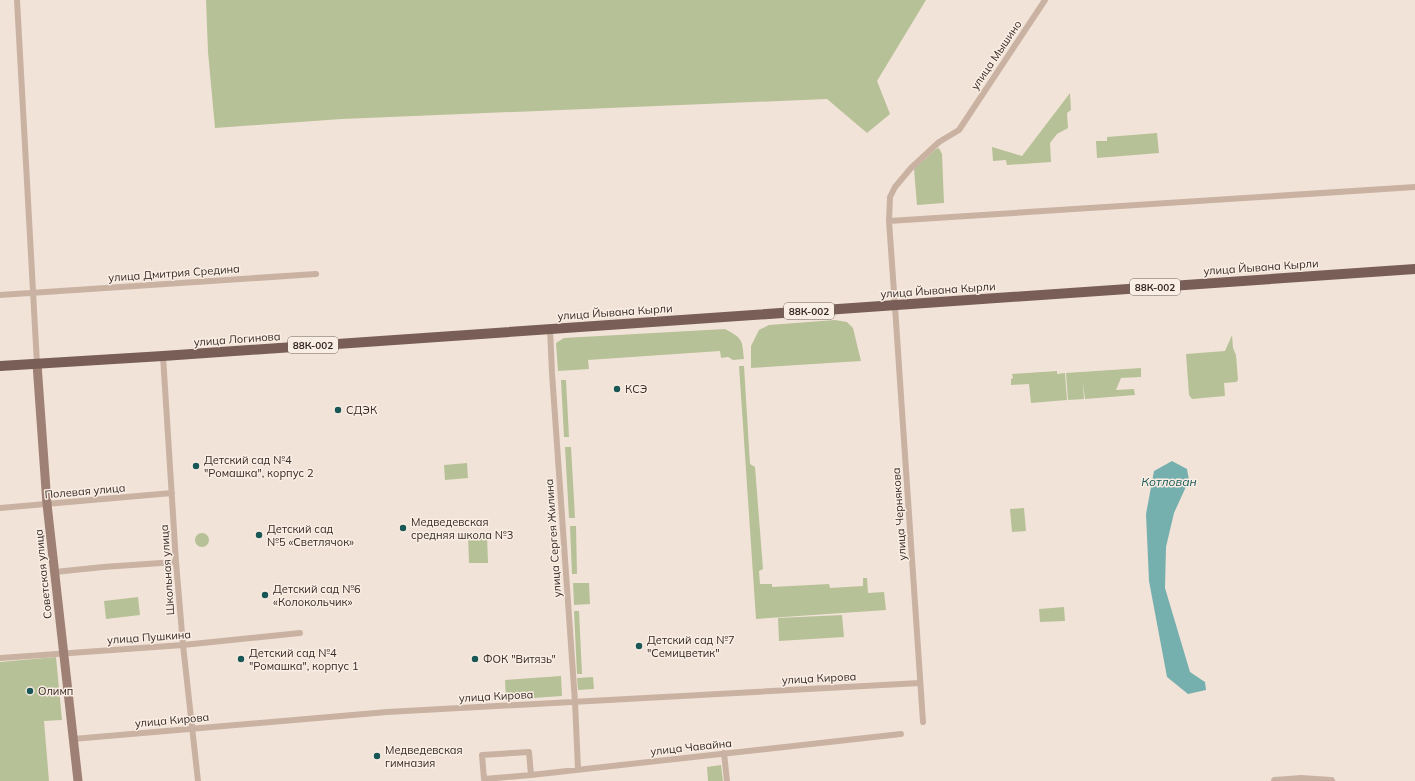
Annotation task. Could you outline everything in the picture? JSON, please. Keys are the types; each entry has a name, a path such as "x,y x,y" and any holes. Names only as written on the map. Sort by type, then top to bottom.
{"main road":[{"name":"улица Йывана Кырли","path":"463,335 1415,268"},
{"name":"улица Логинова","path":"37,364 463,335"},
{"name":"88К-002","path":"0,366 37,364"},
{"name":"Советская улица","path":"37,364 47,504 78,781"}],"street":[{"path":"16,0 37,364"},
{"name":"улица Мышино","path":"889,221 890,197 895,187 911,168 939,142 959,130 964,120 1045,0"},
{"path":"889,221 1415,186"},
{"name":"улица Чернякова","path":"889,221 923,722"},
{"name":"улица Дмитрия Средина","path":"0,295 316,274"},
{"name":"улица Сергея Жилина","path":"550,329 575,702 578,769"},
{"name":"Школьная улица","path":"163,356 176,562 183,645 198,781"},
{"name":"Полевая улица","path":"0,508 172,494"},
{"path":"55,572 176,562"},
{"name":"улица Пушкина","path":"0,658 183,645 300,633"},
{"name":"улица Кирова","path":"74,739 388,712 920,683"},
{"name":"улица Чавайна","path":"531,775 529,752 482,755 484,779 531,775 901,734"},
{"path":"724,754 727,781"},
{"path":"1275,781 1301,779 1331,781"}],"green space":[{"path":"206,0 926,0 877,81 890,114 867,133 827,99 342,119 215,128 208,52"},
{"path":"1070,93 1071,110 1067,113 1068,128 1057,134 1050,143 1051,162 1007,165 1006,160 993,161 992,147 1022,156"},
{"path":"1157,133 1159,153 1097,158 1096,141 1107,141 1107,137"},
{"path":"939,148 942,154 944,203 917,205 914,169"},
{"path":"835,320 847,322 853,328 861,361 751,368 751,346 759,330 769,325"},
{"path":"725,329 735,335 742,343 744,359 733,360 728,357 721,358 720,351 588,360 589,369 558,371 556,343 564,338"},
{"path":"1232,335 1233,348 1236,355 1238,380 1236,382 1224,383 1225,396 1192,399 1189,395 1186,354 1225,351"},
{"path":"739,366 744,366 750,464 755,467 763,569 759,571 760,584 772,584 772,587 829,584 830,588 863,586 863,578 867,578 868,593 884,592 886,610 756,619"},
{"path":"1141,368 1141,377 1121,378 1116,390 1134,389 1135,395 1085,399 1083,383 1084,399 1068,400 1066,373"},
{"path":"1057,371 1057,374 1065,373 1067,400 1031,403 1029,384 1011,385 1011,379 1013,378 1012,374"},
{"path":"561,380 566,380 569,437 564,437"},
{"path":"565,447 571,447 575,518 569,518"},
{"path":"467,463 468,478 445,480 444,465"},
{"path":"1024,508 1026,531 1012,532 1010,509"},
{"path":"570,526 576,526 577,574 572,574"},
{"path":"202,533 207,535 209,540 207,545 202,547 197,545 195,540 197,535"},
{"path":"487,534 488,563 469,563 468,535"},
{"path":"573,583 589,583 590,604 574,605"},
{"path":"138,597 140,615 106,619 104,601"},
{"path":"1064,607 1065,621 1040,622 1039,609"},
{"path":"574,611 579,611 582,674 577,674"},
{"path":"842,615 844,637 779,641 778,618"},
{"name":"Олимп","path":"56,657 62,720 44,721 49,781 0,781 0,662"},
{"path":"561,676 562,696 506,700 505,680"},
{"path":"593,677 594,689 578,690 577,678"},
{"path":"721,765 723,781 708,781 707,767"}],"water":[{"name":"Котлован","path":"1172,461 1187,469 1189,480 1174,513 1166,547 1165,588 1190,672 1205,682 1206,690 1188,694 1167,677 1149,581 1146,514 1154,471"}],"place":[{"name":"КСЭ","path":"617,389"},
{"name":"СДЭК","path":"338,410"},
{"name":"Детский сад №4 \"Ромашка\", корпус 2","path":"196,466"},
{"name":"Медведевская средняя школа №3","path":"403,528"},
{"name":"Детский сад №5 «Светлячок»","path":"259,535"},
{"name":"Детский сад №6 «Колокольчик»","path":"265,595"},
{"name":"Детский сад №7 \"Семицветик\"","path":"639,646"},
{"name":"Детский сад №4 \"Ромашка\", корпус 1","path":"241,659"},
{"name":"ФОК \"Витязь\"","path":"475,659"},
{"name":"Олимп","path":"30,691"},
{"name":"Медведевская гимназия","path":"377,756"}]}
